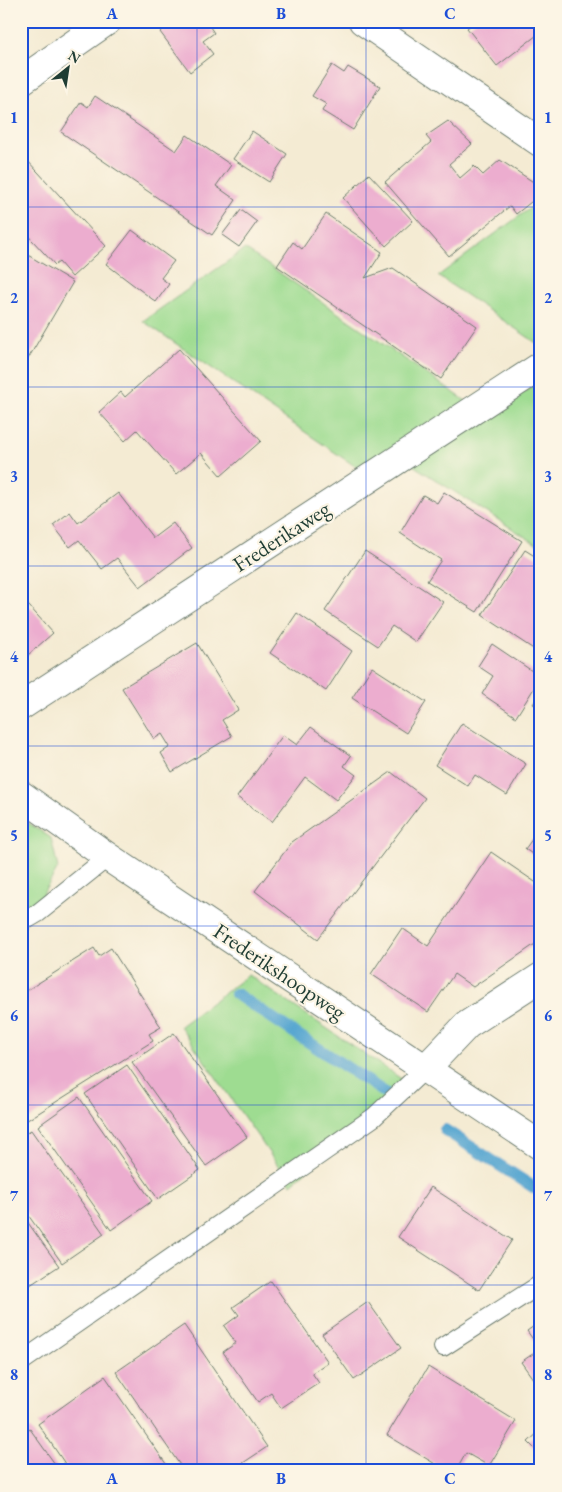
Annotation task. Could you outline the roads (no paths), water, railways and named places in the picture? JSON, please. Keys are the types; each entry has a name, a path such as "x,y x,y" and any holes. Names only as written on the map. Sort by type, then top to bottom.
{"street":[{"path":"21,82 107,21"},
{"path":"362,21 541,143"},
{"name":"Frederikaweg","path":"21,706 541,366"},
{"name":"Frederikshoopweg","path":"21,795 108,857 541,1146"},
{"path":"426,1068 467,1025 541,977"}],"lane":[{"path":"21,923 38,913 108,857"},
{"path":"21,1362 374,1117 426,1068"},
{"path":"444,1347 541,1284"}],"waterway":[{"path":"236,994 387,1094"},
{"path":"445,1130 541,1192"}]}
